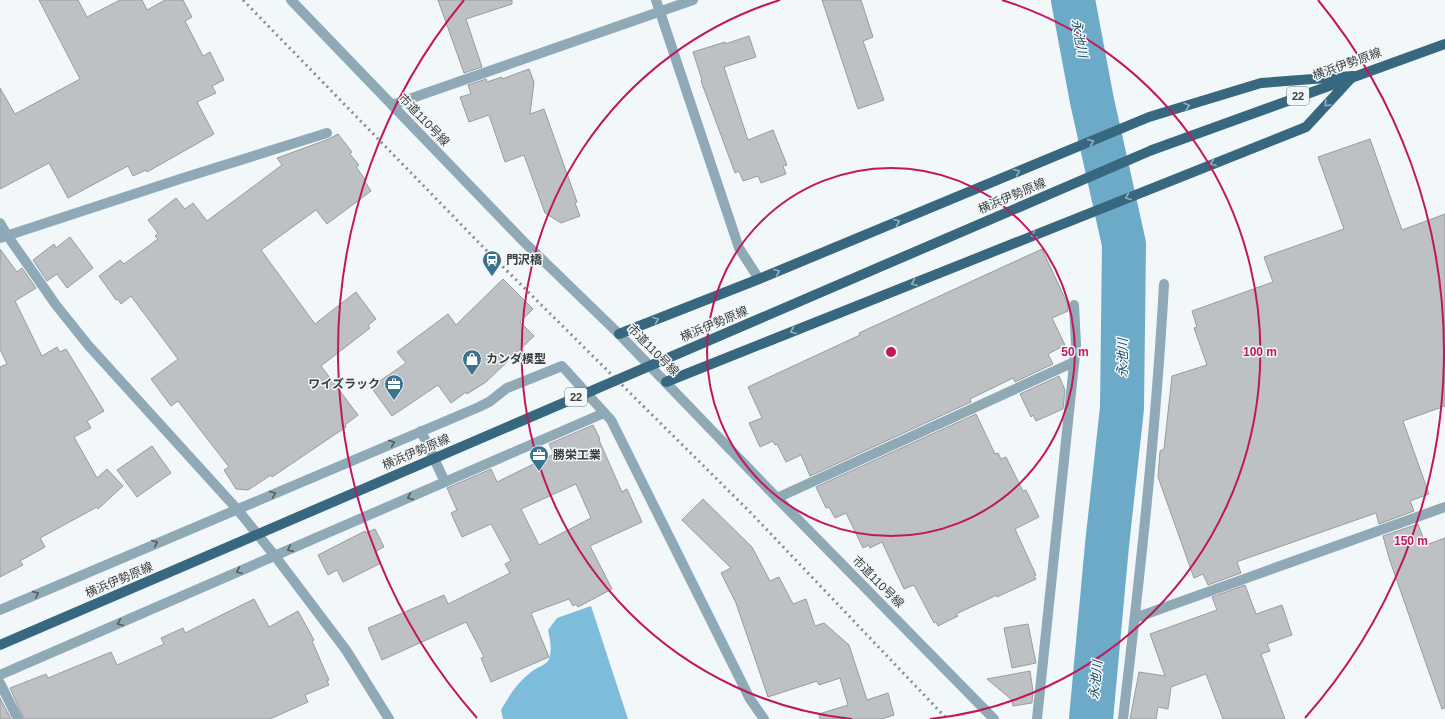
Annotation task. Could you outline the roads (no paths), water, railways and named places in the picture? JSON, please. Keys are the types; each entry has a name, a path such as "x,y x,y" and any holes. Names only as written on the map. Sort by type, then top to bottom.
{"main road":[{"name":"横浜伊勢原線","path":"0,645 1152,150 1353,76 1445,44"},
{"path":"619,334 759,279 1149,117 1262,83 1353,76"},
{"path":"666,382 1306,126 1353,76"}],"street":[{"name":"市道110号線","path":"291,0 524,242 619,334 777,498 994,719"},
{"path":"656,0 739,248 759,279"},
{"path":"392,105 692,0"},
{"path":"3,236 327,133"},
{"path":"0,223 3,236 88,345 237,509 275,556 346,650 389,719"},
{"path":"1123,719 1135,618 1160,356 1164,284"},
{"path":"1037,719 1076,345 1074,305"},
{"path":"777,498 1074,362"},
{"path":"0,610 489,402 507,388 562,366 611,420 750,699 764,719"},
{"path":"0,675 604,413"},
{"path":"421,431 445,482"},
{"path":"1135,618 1445,507"},
{"path":"0,683 18,719"}],"waterway":[{"name":"永池川","path":"1073,0 1092,101 1124,244 1122,408 1107,545 1091,719"}],"railway":[{"path":"243,0 485,249 750,512 947,719"}],"place":[{"name":"門沢橋","path":"492,277"},
{"name":"カンダ模型","path":"472,376"},
{"name":"ワイズラック","path":"394,401"},
{"name":"勝栄工業","path":"539,472"}]}
